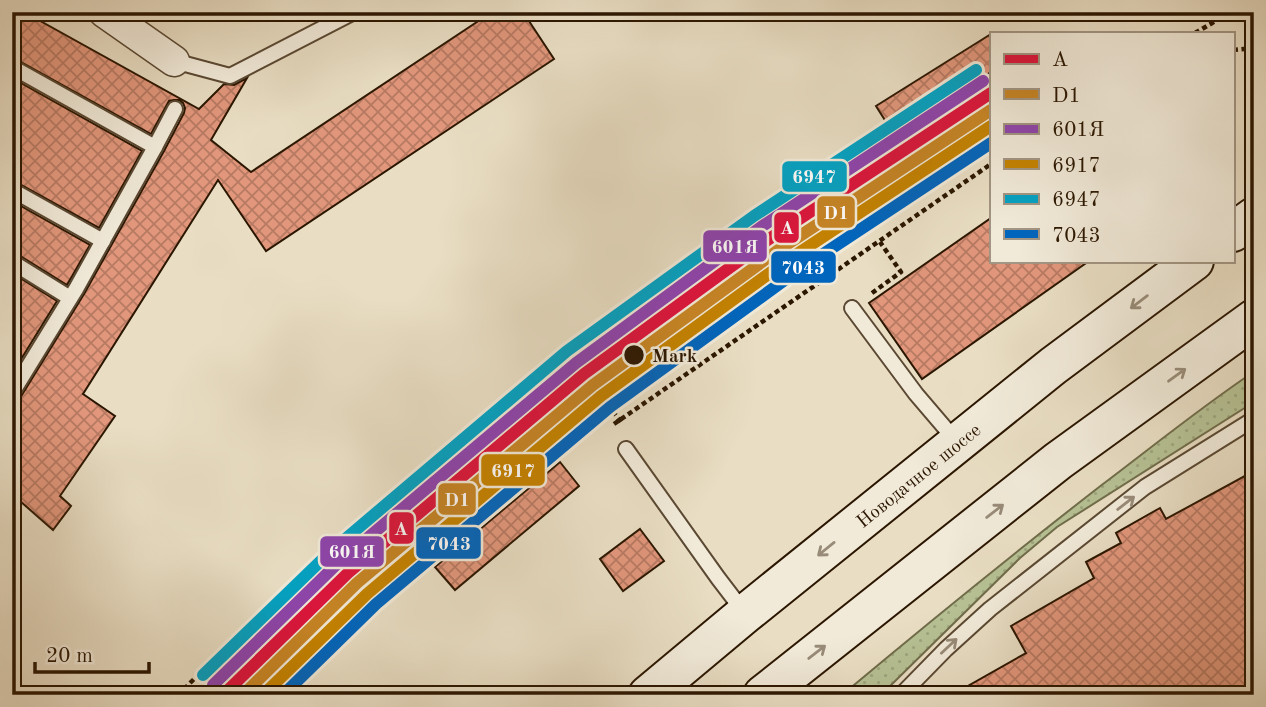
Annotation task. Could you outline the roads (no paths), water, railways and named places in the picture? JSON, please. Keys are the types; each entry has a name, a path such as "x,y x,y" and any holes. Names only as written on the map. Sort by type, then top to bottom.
{"main road":[{"path":"1234,231 1254,217"},
{"name":"Новодачное шоссе","path":"648,695 1053,366 1193,262"},
{"path":"763,695 1058,461 1254,319"}],"street":[{"path":"104,12 174,61"}],"lane":[{"path":"174,61 230,76 354,12"},
{"path":"12,67 155,147"},
{"path":"12,393 103,241 176,109"},
{"path":"12,190 103,241"},
{"path":"12,262 70,298"},
{"path":"852,308 916,394 958,444"},
{"path":"901,695 990,609 1135,495 1254,419"},
{"path":"626,449 746,614"}],"place":[{"name":"Mark","path":"634,355"}]}
